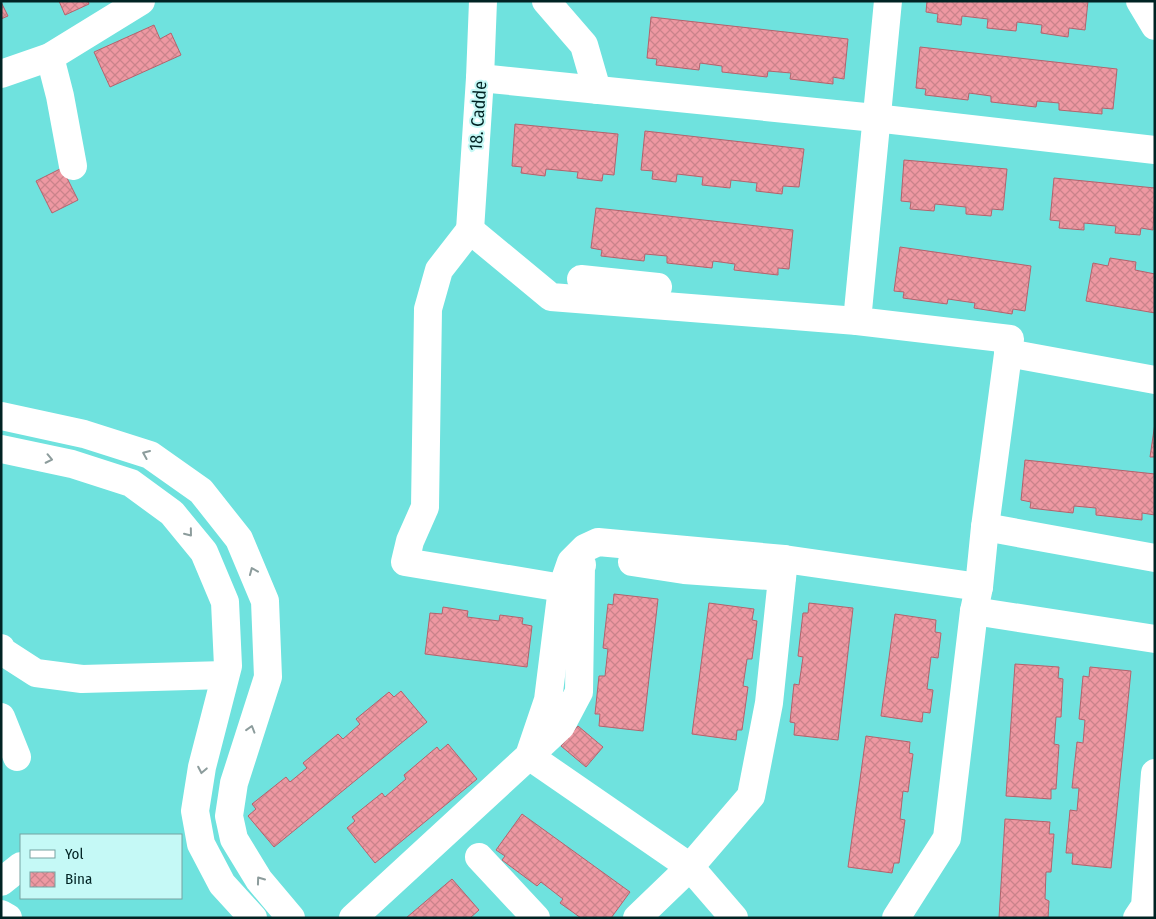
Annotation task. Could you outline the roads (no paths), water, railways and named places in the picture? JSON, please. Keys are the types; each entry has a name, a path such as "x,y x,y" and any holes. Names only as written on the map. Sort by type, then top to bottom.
{"street":[{"path":"1,74 50,57 111,9 141,1"},
{"name":"18. Cadde","path":"470,230 483,1"},
{"path":"546,1 584,44 597,90"},
{"path":"858,315 875,118 888,1"},
{"path":"1140,1 1155,26"},
{"path":"50,57 74,166"},
{"path":"480,78 875,118 1155,150"},
{"path":"562,588 405,562 410,541 425,507 428,309 439,270 470,230 550,297 858,315"},
{"path":"581,280 858,315 1010,339 947,838 904,915"},
{"path":"1008,353 1155,380"},
{"path":"1,416 84,434 150,455 201,491 239,539 265,601 268,677 234,782 229,816 234,839 258,880 291,918"},
{"path":"1,449 72,464 131,483 172,512 204,552 225,602 228,666 202,767 195,811 201,844 222,884 252,918"},
{"path":"985,527 1155,558"},
{"path":"529,756 548,700 562,588 571,562 585,548 598,542 783,568 977,599 1155,639"},
{"path":"353,918 561,726 579,692 581,566 594,556 684,570 783,568"},
{"path":"637,918 690,867 750,796 769,703 783,568"},
{"path":"2,650 36,673 82,679 225,675"},
{"path":"1,717 17,757"},
{"path":"529,756 690,867 734,918"},
{"path":"1136,918 1145,906 1155,773"},
{"path":"479,857 536,918"},
{"path":"1,882 20,867"},
{"path":"1,914 8,918"}]}
